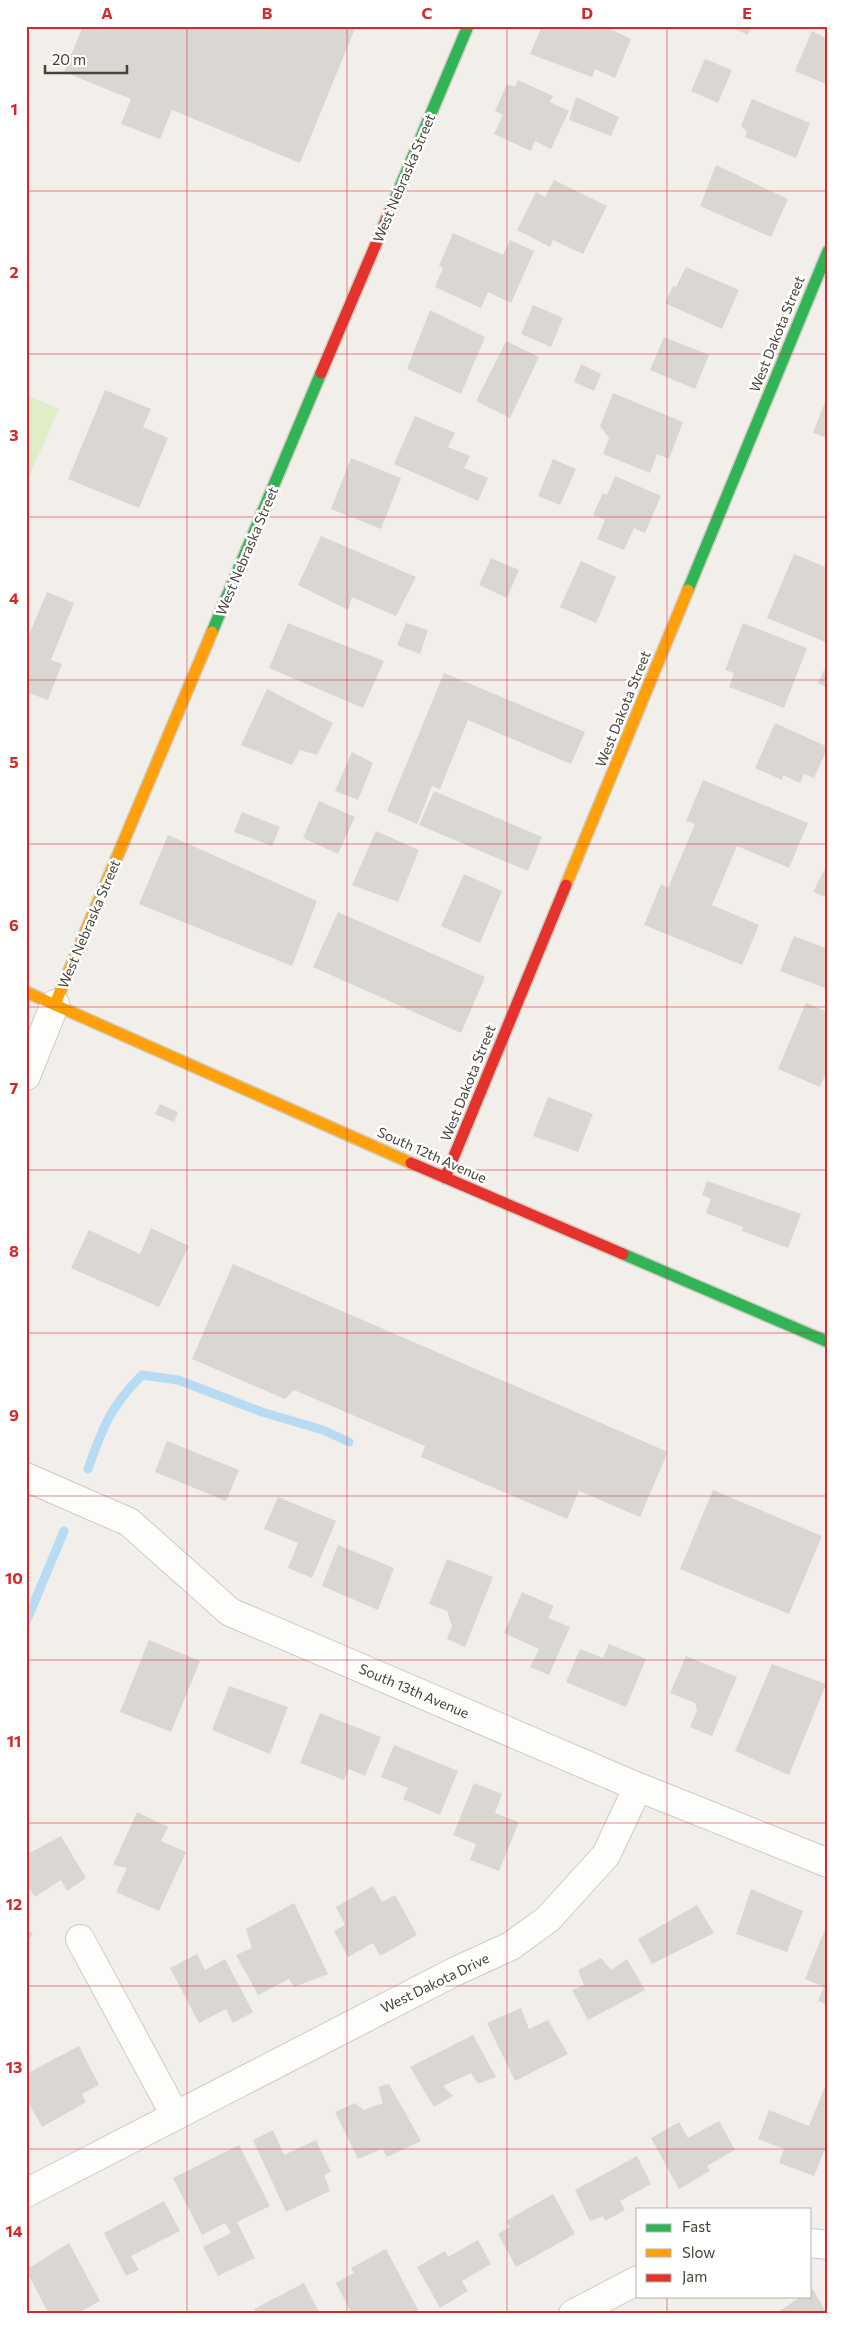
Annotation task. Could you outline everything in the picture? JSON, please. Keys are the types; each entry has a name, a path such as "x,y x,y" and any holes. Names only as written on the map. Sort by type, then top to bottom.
{"street":[{"name":"West Nebraska Street","path":"26,1076 468,26"},
{"name":"West Dakota Street","path":"445,1178 828,251"},
{"name":"South 12th Avenue","path":"26,992 445,1178 826,1337"},
{"name":"South 13th Avenue","path":"26,1477 129,1522 230,1612 638,1787 828,1863"},
{"name":"West Dakota Drive","path":"26,2193 446,1976 511,1946 548,1919 606,1855 638,1787"},
{"path":"80,1939 175,2115"},
{"path":"812,2243 828,2245"},
{"path":"573,2314 636,2281"}],"green space":[{"path":"26,395 59,409 28,479 26,479"}],"building":[{"path":"83,26 356,26 300,163 172,110 160,139 121,124 131,99 64,72"},
{"path":"542,26 604,26 631,39 615,78 595,69 592,77 530,54"},
{"path":"729,26 751,26 748,35"},
{"path":"812,31 828,39 828,85 795,71"},
{"path":"705,59 732,70 718,103 691,91"},
{"path":"518,80 553,96 550,102 569,111 551,149 535,141 531,151 494,134 503,115 495,111 507,84 515,87"},
{"path":"576,97 619,117 611,136 569,120"},
{"path":"752,99 810,123 796,158 745,137 747,131 741,126"},
{"path":"716,165 788,199 771,237 700,206"},
{"path":"554,180 607,206 583,254 553,240 550,247 517,230 536,192 545,197"},
{"path":"453,233 503,255 510,240 534,251 511,303 488,292 481,308 435,287 443,268 439,266"},
{"path":"686,267 739,290 722,329 665,303 673,286 676,287"},
{"path":"533,305 563,318 551,347 521,334"},
{"path":"430,310 485,337 461,394 407,369"},
{"path":"664,337 709,355 695,389 650,370"},
{"path":"506,341 539,357 510,418 476,401"},
{"path":"581,364 601,374 594,391 574,382"},
{"path":"105,390 151,409 143,427 168,438 139,508 68,479"},
{"path":"613,393 683,422 669,459 657,454 650,473 603,454 609,438 600,426"},
{"path":"828,394 828,438 813,433"},
{"path":"415,416 455,433 448,447 470,456 464,468 488,478 478,501 394,464"},
{"path":"351,458 401,478 381,529 331,509"},
{"path":"553,459 576,469 560,505 538,496"},
{"path":"615,476 661,496 645,533 634,528 624,550 597,539 605,520 593,515 603,493 607,495"},
{"path":"321,536 416,577 396,616 352,597 348,610 298,585"},
{"path":"794,554 828,568 828,643 767,618"},
{"path":"491,558 519,570 507,598 479,585"},
{"path":"581,561 616,577 596,623 560,607"},
{"path":"47,592 74,603 51,660 62,664 48,700 26,692 26,642"},
{"path":"288,623 384,661 363,708 269,668"},
{"path":"406,623 428,630 420,654 397,645"},
{"path":"743,623 807,648 784,708 729,687 734,673 725,670"},
{"path":"828,661 828,688 818,683"},
{"path":"444,673 585,732 571,764 468,720 440,789 432,786 417,824 387,811"},
{"path":"267,689 333,723 317,755 300,750 292,765 241,745"},
{"path":"775,723 828,747 814,778 804,774 800,783 783,775 782,780 755,768"},
{"path":"352,752 373,763 358,800 335,791"},
{"path":"703,780 808,823 789,868 737,846 712,905 759,925 742,965 644,925 661,884 668,888 695,824 686,821"},
{"path":"434,791 542,837 528,871 419,825"},
{"path":"319,801 355,817 338,854 303,838"},
{"path":"242,812 280,827 272,846 234,832"},
{"path":"376,831 419,850 398,902 352,885"},
{"path":"168,835 317,901 292,966 139,904"},
{"path":"828,862 828,898 813,892"},
{"path":"464,874 502,891 480,943 441,926"},
{"path":"338,912 485,977 461,1033 313,967"},
{"path":"794,936 828,949 828,989 780,971"},
{"path":"806,1003 828,1012 828,1068 820,1087 778,1069"},
{"path":"548,1097 593,1114 578,1152 533,1136"},
{"path":"160,1104 178,1112 174,1122 155,1114"},
{"path":"707,1181 801,1214 788,1248 742,1231 743,1227 706,1213 711,1199 702,1195"},
{"path":"151,1228 189,1246 159,1307 71,1268 89,1230 140,1254"},
{"path":"233,1264 668,1452 640,1517 579,1491 567,1519 421,1457 425,1446 294,1390 285,1399 192,1359"},
{"path":"167,1441 239,1470 226,1501 155,1472"},
{"path":"713,1490 822,1536 789,1614 680,1569"},
{"path":"278,1497 336,1521 312,1578 288,1568 298,1543 264,1529"},
{"path":"338,1545 394,1568 378,1610 322,1586"},
{"path":"447,1559 493,1577 465,1647 447,1639 452,1626 447,1611 429,1604"},
{"path":"522,1592 554,1606 548,1618 570,1627 549,1675 530,1667 539,1649 504,1633"},
{"path":"149,1640 200,1661 171,1732 120,1712"},
{"path":"609,1644 646,1659 626,1707 566,1682 580,1649 603,1658"},
{"path":"686,1656 737,1677 712,1736 690,1727 697,1710 695,1703 670,1693"},
{"path":"772,1664 826,1684 789,1775 735,1751"},
{"path":"229,1686 288,1707 270,1754 212,1730"},
{"path":"320,1713 381,1737 365,1776 349,1769 344,1780 300,1763"},
{"path":"394,1745 458,1771 440,1815 403,1799 408,1788 381,1777"},
{"path":"474,1783 502,1794 495,1813 519,1822 499,1871 470,1860 476,1844 453,1835"},
{"path":"137,1812 168,1827 161,1841 186,1852 159,1911 116,1892 127,1868 113,1865"},
{"path":"61,1836 86,1878 67,1891 61,1880 35,1897 26,1882 26,1855"},
{"path":"373,1886 382,1902 395,1895 417,1935 380,1956 373,1943 348,1957 334,1931 345,1925 336,1907"},
{"path":"751,1889 803,1911 787,1952 736,1934"},
{"path":"294,1903 328,1974 294,1987 289,1979 258,1995 236,1955 252,1948 246,1929"},
{"path":"697,1905 714,1933 652,1964 638,1939"},
{"path":"26,1929 33,1934 26,1943"},
{"path":"825,1929 828,1930 828,2005 818,2001 824,1987 805,1979"},
{"path":"197,1954 205,1970 225,1959 253,2012 233,2023 226,2009 199,2023 170,1968"},
{"path":"601,1958 611,1970 627,1959 645,1990 588,2020 572,1990 584,1985 578,1970"},
{"path":"521,2008 529,2029 548,2020 568,2054 515,2081 487,2023"},
{"path":"473,2035 496,2077 478,2084 471,2073 443,2086 453,2096 434,2107 410,2067"},
{"path":"79,2046 99,2085 82,2094 86,2102 42,2127 26,2098 26,2074"},
{"path":"828,2079 828,2142 814,2176 779,2163 784,2149 758,2139 769,2110 809,2126"},
{"path":"389,2084 421,2141 387,2157 382,2149 358,2159 335,2112 355,2103 364,2110 383,2103 378,2087"},
{"path":"719,2121 735,2150 707,2166 710,2171 679,2189 651,2138 679,2122 688,2138"},
{"path":"273,2130 284,2155 316,2140 331,2172 324,2175 330,2191 286,2212 253,2140"},
{"path":"239,2145 270,2206 237,2222 255,2258 218,2276 203,2247 231,2233 225,2223 202,2235 173,2178"},
{"path":"637,2156 651,2184 620,2201 625,2210 605,2221 603,2216 590,2221 575,2190"},
{"path":"553,2194 575,2234 516,2267 498,2234 510,2227 506,2221"},
{"path":"164,2201 180,2231 131,2256 139,2270 126,2276 104,2233"},
{"path":"478,2240 491,2264 462,2281 468,2291 440,2308 417,2267 445,2251 448,2257"},
{"path":"69,2243 100,2301 77,2314 49,2314 26,2270"},
{"path":"386,2249 418,2310 411,2314 352,2314 336,2283 354,2273 351,2268"},
{"path":"304,2283 320,2314 257,2314 254,2309"},
{"path":"812,2290 827,2314 775,2314 799,2298 812,2298"}],"waterway":[{"path":"88,1469 109,1418 122,1397 142,1375 178,1380 262,1412 323,1430 349,1442"},
{"path":"26,1622 64,1531"}],"traffic: fast":[{"path":"395,199 468,26"},
{"path":"688,590 828,251"},
{"path":"212,632 321,373"},
{"path":"623,1254 828,1342"}],"traffic: slow":[{"path":"566,885 688,590"},
{"path":"55,1004 212,632"},
{"path":"26,992 411,1163"}],"traffic: jam":[{"path":"321,373 395,199"},
{"path":"445,1178 566,885"},
{"path":"411,1163 623,1254"}]}
